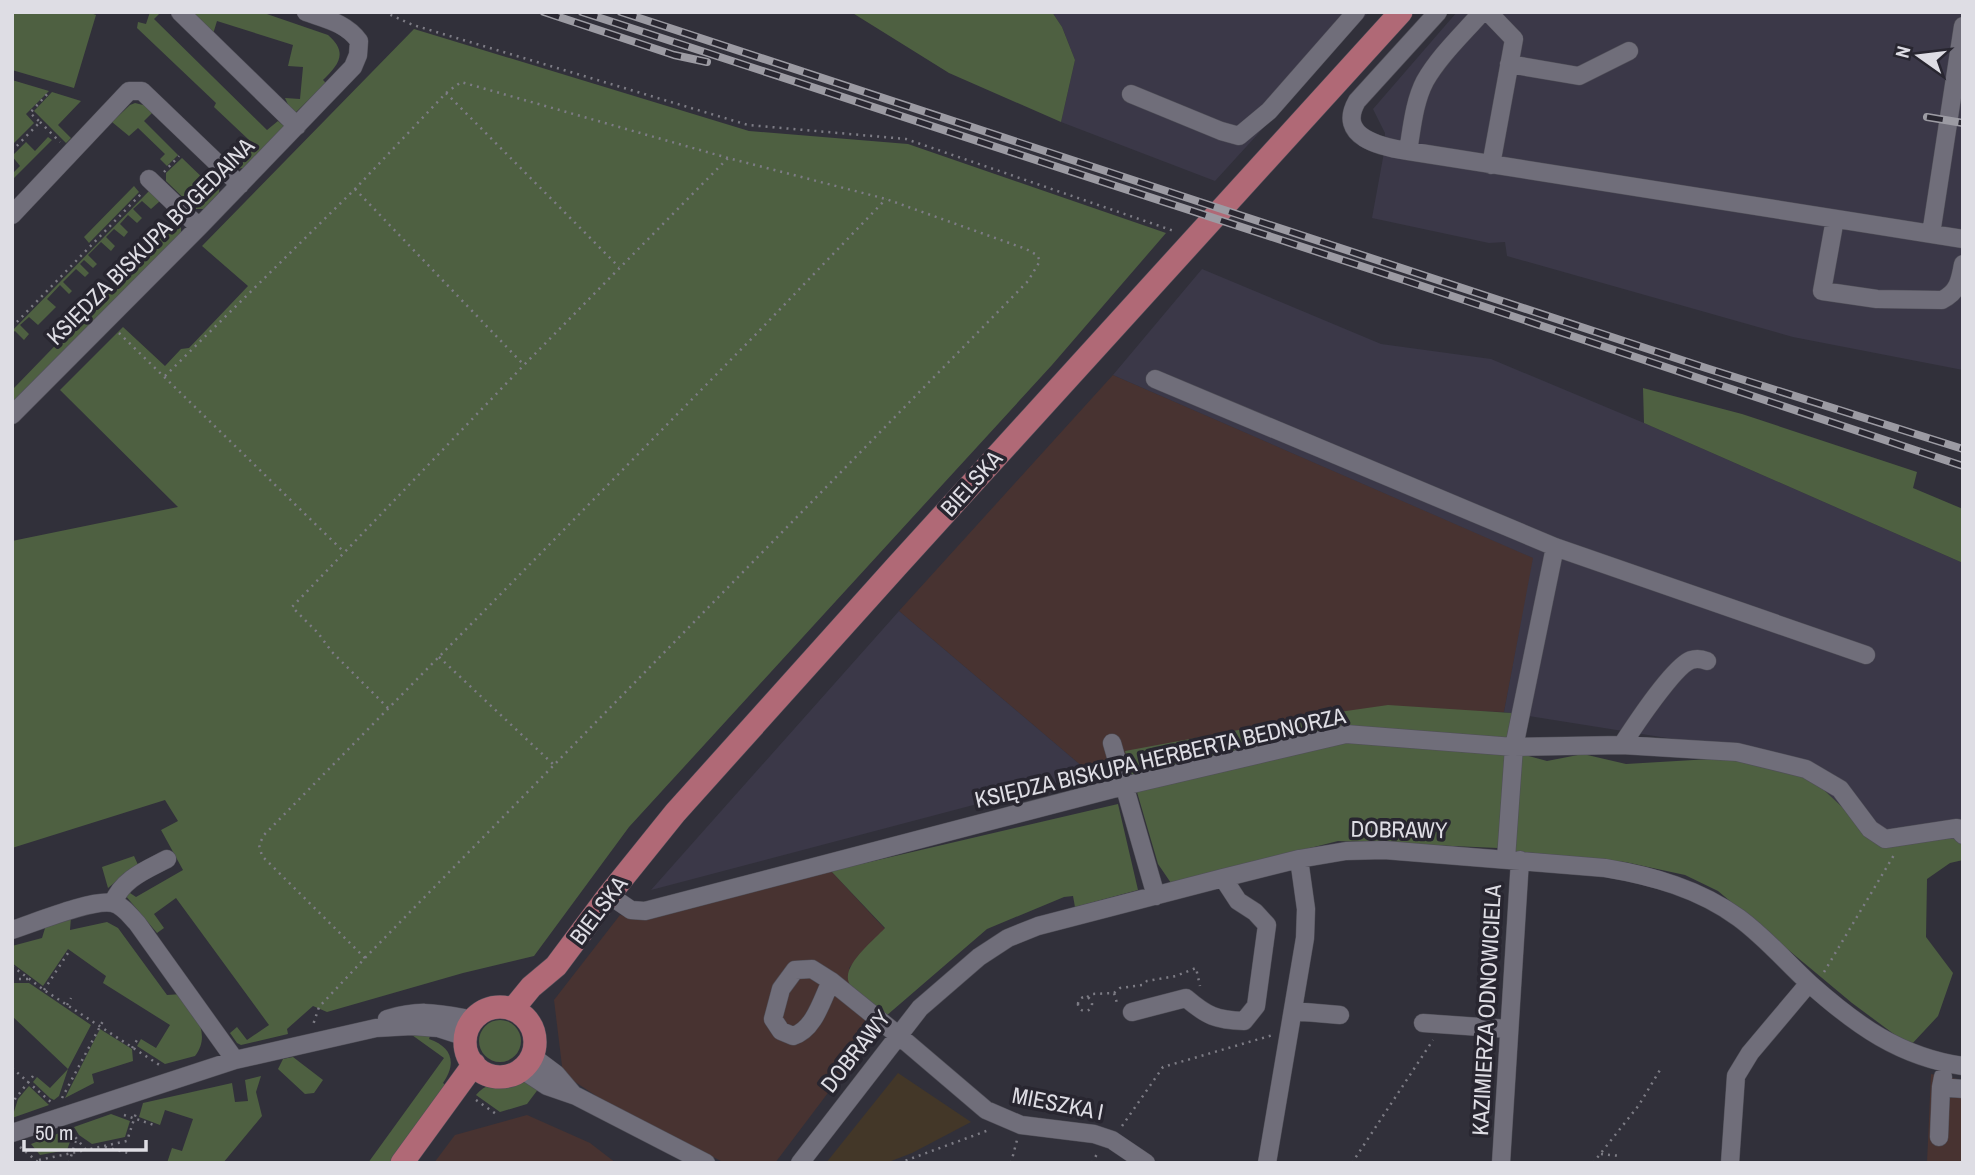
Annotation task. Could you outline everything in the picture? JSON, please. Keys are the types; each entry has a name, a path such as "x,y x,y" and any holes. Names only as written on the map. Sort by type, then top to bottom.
{"main road":[{"name":"BIELSKA","path":"520,1014 544,996 556,966 608,895 675,813 1401,12"},
{"path":"502,1007 520,1014 535,1037 527,1063 512,1075 482,1069 466,1047 465,1028 481,1013 491,1008 502,1007"},
{"path":"402,1163 482,1069"},
{"path":"417,1163 469,1095 482,1069"}],"street":[{"path":"180,12 297,127"},
{"name":"KSIĘDZA BISKUPA BOGEDAINA","path":"13,413 108,320 353,67 358,55 359,41 352,31 306,12"},
{"path":"1131,94 1239,136 1269,111 1356,12"},
{"path":"1438,12 1357,101 1351,112 1351,123 1358,133 1371,143 1491,165 1963,239"},
{"path":"1408,151 1424,83 1442,57 1485,12 1514,39 1491,165"},
{"path":"1931,234 1963,26"},
{"path":"1509,64 1579,76 1629,51"},
{"path":"14,209 72,153 129,91 142,91 240,185"},
{"path":"151,181 166,207 199,227"},
{"path":"1835,219 1822,291 1877,299 1942,300 1952,295 1958,285 1963,264"},
{"path":"1155,379 1555,547 1866,655"},
{"name":"KAZIMIERZA ODNOWICIELA","path":"1502,1163 1509,1029 1514,747 1555,547"},
{"path":"1622,745 1636,722 1682,665 1698,658 1707,661"},
{"name":"KSIĘDZA BISKUPA HERBERTA BEDNORZA","path":"608,895 631,910 645,911 1124,786 1346,734 1514,747 1622,745 1737,752 1806,769 1840,789 1870,829 1885,839 1960,831"},
{"path":"1112,743 1156,896"},
{"name":"DOBRAWY","path":"800,1163 920,1008 979,957 1008,938 1038,926 1223,878 1299,859 1346,851 1384,850 1513,860 1618,870 1659,879 1712,900 1748,925 1766,939 1809,983 1878,1036 1908,1052 1963,1066"},
{"path":"113,903 131,878 167,859"},
{"path":"1267,1163 1305,938 1306,909 1299,859"},
{"path":"1132,1012 1186,998 1203,1013 1220,1020 1244,1021 1256,1006 1267,925 1255,912 1238,901 1223,878"},
{"path":"12,930 91,905 113,903 124,909 137,923 234,1060"},
{"name":"MIESZKA I","path":"831,981 986,1110 1004,1120 1021,1125 1079,1131 1112,1140 1146,1163"},
{"path":"1730,1163 1734,1090 1740,1067 1809,983"},
{"path":"1293,1011 1340,1015"},
{"path":"387,1019 412,1012 440,1013 465,1028"},
{"path":"1432,1024 1509,1029"},
{"path":"15,1139 234,1060 391,1026 465,1028"},
{"path":"527,1063 547,1086 576,1096 700,1161"},
{"path":"1939,1137 1944,1063"},
{"path":"1941,1087 1963,1089"}],"path":[{"path":"384,12 413,25 748,125 906,139 1174,231"},
{"path":"165,376 355,188 446,93 461,82 728,158 886,199 1027,249 1037,255 1040,261 1009,300 319,1007 312,1026 315,1042"},
{"path":"50,91 30,113 72,153"},
{"path":"446,93 620,268"},
{"path":"12,151 40,122"},
{"path":"12,327 151,181 179,156"},
{"path":"388,708 292,607 524,365 728,158"},
{"path":"355,188 524,365"},
{"path":"365,958 262,856 259,845 264,835 886,199"},
{"path":"108,320 344,551"},
{"path":"439,657 555,765"},
{"path":"1809,983 1820,977 1906,837"},
{"path":"44,990 68,953"},
{"path":"12,979 29,979"},
{"path":"1087,997 1092,1005 1085,1011 1079,1008 1078,1003 1082,997 1114,993 1119,1014 1132,1012"},
{"path":"67,1005 71,998"},
{"path":"12,1068 57,1105 104,1020"},
{"path":"1352,1163 1430,1046 1432,1024"},
{"path":"1092,1163 1112,1140 1163,1067 1290,1030"},
{"path":"132,1048 137,1040"},
{"path":"1593,1163 1639,1105 1660,1070"},
{"path":"12,1106 33,1076"},
{"path":"476,1100 499,1116"},
{"path":"15,1139 39,1161 127,1141 139,1105"},
{"path":"135,1119 154,1125"},
{"path":"67,1127 86,1150"},
{"path":"899,1163 989,1130"},
{"path":"1010,1163 1019,1130"},
{"path":"69,1163 76,1140"},
{"path":"103,1146 132,1154"},
{"path":"1601,1154 1621,1156"}],"shaded area":[{"path":"1052,12 1369,12 1215,181 1061,122 1075,60 1062,27"},
{"path":"1457,12 1963,12 1963,370 1793,337 1507,256 1505,242 1489,243 1372,218 1385,147 1385,133 1373,109"},
{"path":"1202,269 1381,344 1491,359 1963,563 1963,835 1910,842 1856,820 1810,777 1755,752 1504,712 1533,558 1113,375"},
{"path":"1113,375 1534,558 1504,712 1385,709 1321,715 1091,774 899,611"},
{"path":"899,611 1091,774 651,890"},
{"path":"831,871 885,929 849,968 886,1016 775,1163 725,1163 610,1105 563,1074 554,1000 620,915 637,918"},
{"path":"898,1073 971,1122 912,1153 886,1163 826,1163"},
{"path":"1931,1074 1963,1080 1963,1163 1927,1163"},
{"path":"527,1115 590,1143 616,1163 434,1163 455,1135"}],"green space":[{"path":"12,12 88,12 96,15 74,88 12,70"},
{"path":"150,12 161,12 154,19 267,130 278,121 285,127 244,168 235,169 226,163 249,140 214,107 216,103 137,28 138,22 146,24"},
{"path":"186,12 261,12 328,35 338,48 339,59 323,80 326,83 293,115 285,98 300,99 303,67 288,66 293,45 217,21 213,34"},
{"path":"851,12 1052,12 1062,27 1075,60 1061,122 949,73"},
{"path":"414,29 749,131 908,144 1166,233 1052,365 629,827 534,956 463,973 327,1012 313,1006 287,1029 288,1034 241,1045 230,1033 237,1027 247,1040 269,1025 176,898 154,914 164,928 157,933 125,895 127,891 136,897 183,870 161,830 178,821 165,800 12,848 12,541 178,507 60,390 123,327 165,366 181,349 189,348 248,286 202,246"},
{"path":"12,80 49,91 26,114 34,123 12,145"},
{"path":"52,92 81,101 58,125 71,138 66,143 34,111"},
{"path":"135,103 147,106 153,112 144,121 178,155 167,166 160,159 165,154 138,128 129,136 112,122"},
{"path":"48,137 52,140 12,180 12,174 20,166 12,156 26,142 35,151"},
{"path":"182,158 207,182 217,175 220,182 219,193 204,209 195,209 166,181 166,173"},
{"path":"134,186 139,192 89,243 84,237"},
{"path":"149,191 160,201 151,209 142,201 133,209 142,218 137,223 128,215 120,224 128,232 124,237 114,229 106,237 115,246 111,251 101,242 88,255 97,264 93,268 84,260 80,264 89,273 85,277 76,269 63,282 72,291 69,294 60,285 47,299 56,307 38,325 29,317 20,325 29,334 24,340 15,331 12,333 12,331"},
{"path":"173,215 181,223 181,234 15,400 13,399 12,387 14,388 172,225 164,216"},
{"path":"1643,388 1742,414 1917,472 1913,488 1963,509 1963,563 1644,423"},
{"path":"1388,705 1512,713 1498,848 1338,841 1171,883 1158,864 1125,751"},
{"path":"1518,753 1547,761 1583,754 1626,764 1727,758 1810,777 1856,820 1910,842 1963,835 1963,860 1950,863 1927,879 1926,937 1953,973 1938,1016 1910,1046 1852,1003 1718,891 1685,875 1625,862 1513,851"},
{"path":"1118,804 1138,890 1075,907 1073,896 1064,897 987,929 886,1016 851,986 848,979 852,964 885,928 831,871"},
{"path":"134,856 139,867 129,871 108,888 102,867"},
{"path":"71,917 70,930 107,922 118,928 167,995 182,994 196,1016 202,1032 200,1048 195,1056 165,1064 137,1046 141,1039 156,1048 170,1025 103,983 106,976 68,949 43,986 12,963 12,946 42,938 46,925"},
{"path":"12,983 29,983 91,1025 68,1069 12,1016"},
{"path":"500,1020 515,1026 521,1041 515,1056 500,1062 485,1056 479,1041 485,1026"},
{"path":"100,1029 132,1049 133,1061 92,1074 94,1083 65,1098"},
{"path":"405,1030 431,1033 429,1039 447,1051 451,1062 443,1083 449,1088 397,1163 368,1163 444,1058"},
{"path":"293,1057 323,1080 314,1093 305,1094 278,1069 283,1059"},
{"path":"68,1069 59,1096 54,1100 33,1082 37,1077 50,1088"},
{"path":"261,1076 256,1092 262,1116 223,1163 167,1163 172,1148 182,1151 193,1119 165,1110 160,1125 139,1117 143,1103 232,1083 235,1102 248,1101 245,1080"},
{"path":"523,1081 539,1088 527,1104 500,1112 476,1095 491,1084"},
{"path":"29,1086 49,1105 12,1118 18,1099"},
{"path":"111,1114 130,1121 125,1137 92,1144 79,1135 74,1127"},
{"path":"62,1132 71,1139 67,1150 40,1155 31,1144"}],"railway":[{"path":"544,12 674,55 707,62"},
{"path":"582,12 1963,466"},
{"path":"621,12 1706,368 1963,449"},
{"path":"1927,117 1963,123"}]}
